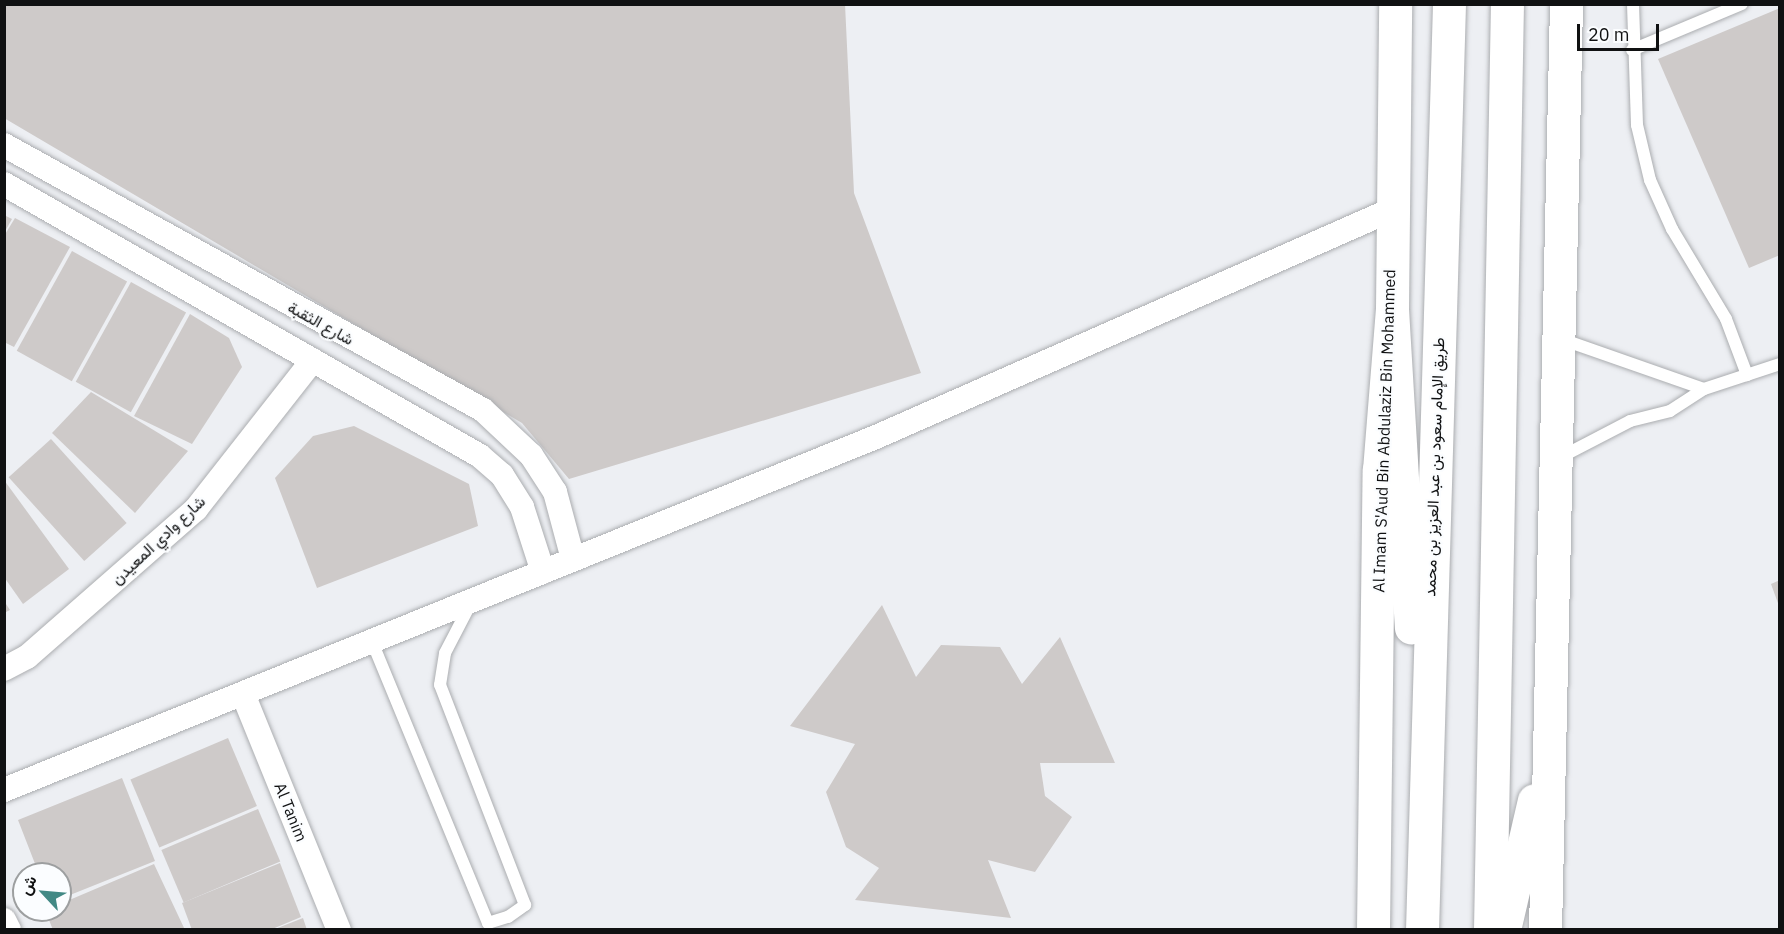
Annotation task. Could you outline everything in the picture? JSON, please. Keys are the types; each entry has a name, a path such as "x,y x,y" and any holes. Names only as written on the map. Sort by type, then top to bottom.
{"main road":[{"name":"Al Imam S'Aud Bin Abdulaziz Bin Mohammed","path":"1373,930 1380,470 1392,309 1391,210 1395,4"},
{"name":"طريق الإمام سعود بن عبد العزيز بن محمد","path":"1422,930 1424,792 1449,4"},
{"path":"1491,930 1507,4"},
{"path":"1545,930 1558,459 1566,4"},
{"path":"1392,309 1424,792"},
{"path":"1504,930 1551,722"}],"street":[{"name":"شارع الثقبة","path":"4,145 483,410 531,455 555,492 573,559"},
{"path":"4,184 480,456 502,475 522,507 543,572"},
{"path":"4,790 470,605 573,559 948,407 1391,210"},
{"name":"شارع وادي المعيدن","path":"4,669 27,657 196,509 313,360"},
{"name":"Al Tanim","path":"243,694 339,930"},
{"path":"4,920 9,930"}],"lane":[{"path":"1633,4 1632,50 1637,125 1650,180 1672,229 1726,319 1747,375"},
{"path":"1632,50 1742,4"},
{"path":"1559,339 1704,389"},
{"path":"1558,459 1630,421 1670,411 1704,389 1779,364"},
{"path":"373,644 488,923 508,917 525,905 440,685 445,653 470,605"}],"building":[{"path":"4,4 845,4 854,193 921,373 569,479 522,423 4,118"},
{"path":"1780,8 1780,255 1749,268 1658,59"},
{"path":"4,215 12,219 4,233"},
{"path":"15,218 70,247 14,347 4,342 4,236"},
{"path":"72,251 127,282 72,381 17,351"},
{"path":"131,282 186,313 131,412 76,382"},
{"path":"190,314 229,338 242,367 192,444 134,416"},
{"path":"91,392 188,451 135,513 52,433"},
{"path":"354,426 469,484 478,526 317,588 275,478 313,436"},
{"path":"51,439 127,523 84,561 9,477"},
{"path":"4,480 69,569 23,604 4,577"},
{"path":"1780,580 1780,606 1779,606 1771,584"},
{"path":"4,601 10,610 4,613"},
{"path":"882,605 916,677 941,645 1000,647 1022,684 1060,637 1115,763 1040,763 1045,796 1072,817 1035,872 988,860 1011,918 855,900 879,868 846,847 826,792 855,744 790,726"},
{"path":"228,738 257,806 159,848 130,779"},
{"path":"122,778 155,861 72,894 72,862 34,862 18,820"},
{"path":"258,809 280,861 184,902 161,850"},
{"path":"280,863 301,917 270,930 192,930 182,903"},
{"path":"154,864 185,930 53,930 50,922 72,922 72,899"},
{"path":"303,918 307,930 275,930 275,929"}]}
